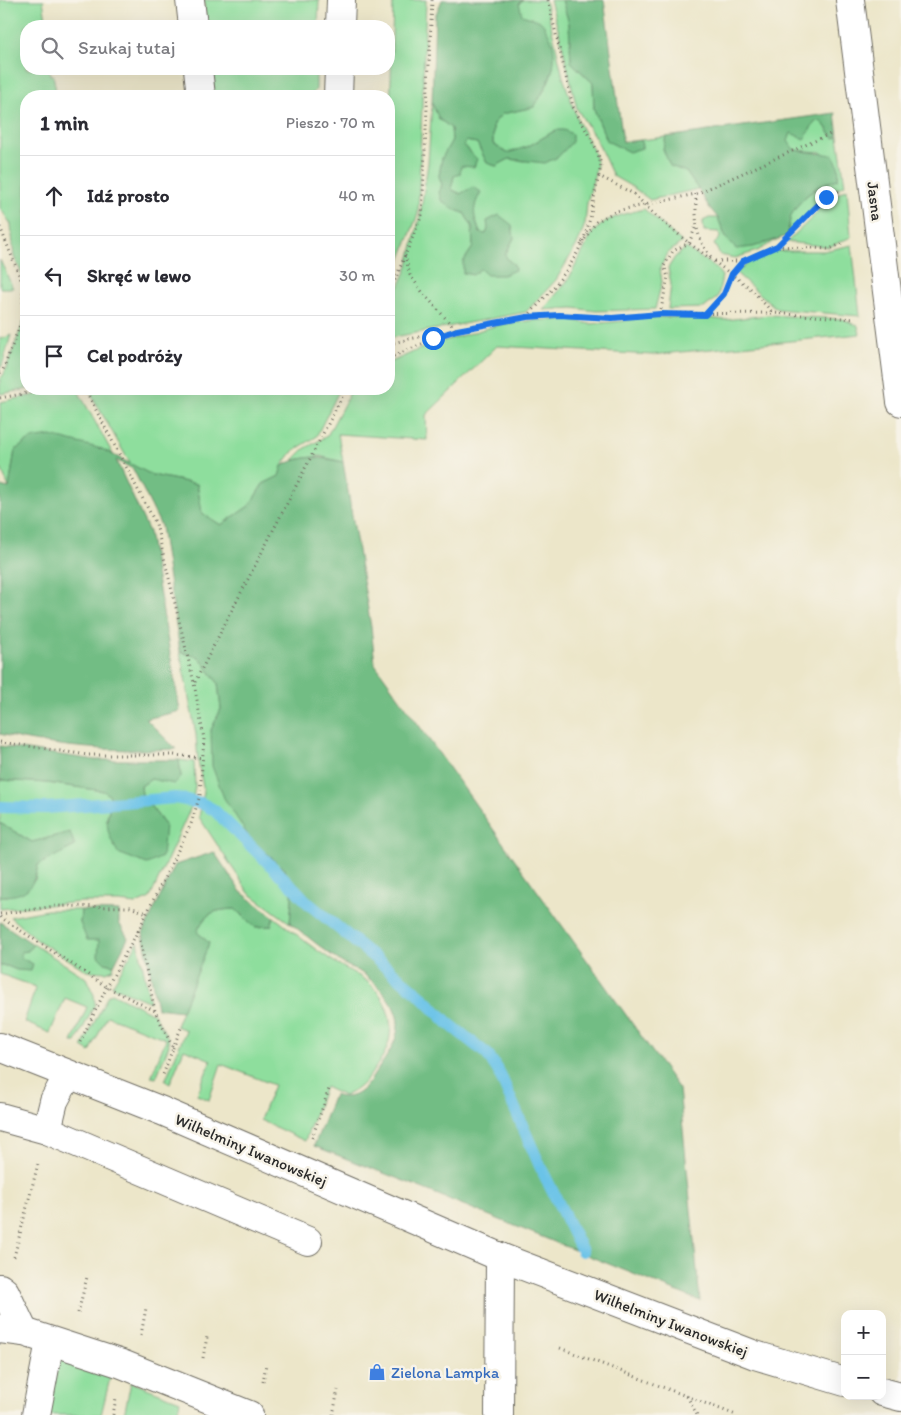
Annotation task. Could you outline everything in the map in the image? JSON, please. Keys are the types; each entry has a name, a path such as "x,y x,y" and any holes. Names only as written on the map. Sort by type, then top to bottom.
{"street":[{"path":"190,0 192,20"},
{"path":"340,0 340,20"},
{"name":"Jasna","path":"850,0 901,402"},
{"path":"199,75 200,90"},
{"path":"338,90 339,75"},
{"name":"Wilhelminy Iwanowskiej","path":"0,1047 162,1111 500,1257 755,1355 841,1381"},
{"path":"47,1130 54,1101 68,1074"},
{"path":"0,1117 47,1130 308,1241"},
{"path":"499,1415 500,1257"},
{"path":"3,1290 12,1330 122,1364 249,1415"},
{"path":"36,1415 50,1341"},
{"path":"886,1393 901,1397"}],"path":[{"path":"395,274 405,256 422,215 432,0"},
{"path":"548,0 573,107 597,150 601,165 588,225 582,243"},
{"path":"527,317 556,286 596,222 616,211 696,194 832,134"},
{"path":"599,176 634,194 656,216 689,243 750,288 773,313"},
{"path":"714,261 743,261 777,246 826,197 842,188"},
{"path":"696,194 696,226 702,246 714,261"},
{"path":"660,314 668,277 664,266 673,251 689,243 696,226"},
{"path":"0,227 20,277"},
{"path":"777,246 828,249 850,241"},
{"path":"405,256 410,275 423,293 457,330"},
{"path":"705,315 724,294 732,274 743,261"},
{"path":"395,279 400,266"},
{"path":"395,343 527,317 559,315 612,318 660,314 773,313 858,320"},
{"path":"0,373 3,370 20,325"},
{"path":"395,355 433,338 457,330"},
{"path":"0,398 20,394"},
{"path":"68,1074 75,1051 106,987 138,931 191,824 200,795 204,739 194,682 156,524 88,395"},
{"path":"194,682 342,395"},
{"path":"0,742 88,756 203,758"},
{"path":"0,916 56,906 130,908 147,913"},
{"path":"0,916 106,987 155,1011"},
{"path":"138,931 155,1011 173,1048"},
{"path":"162,1076 181,1028"},
{"path":"311,1142 329,1089"},
{"path":"3,1290 47,1130"},
{"path":"560,1348 736,1415"},
{"path":"333,1415 338,1390"},
{"path":"687,1396 697,1415"}],"green space":[{"path":"0,0 43,0 46,20 20,20 20,75 53,75 56,90 20,90 20,270 14,257 11,224 0,208"},
{"path":"204,0 319,0 318,20 206,20"},
{"path":"393,0 426,0 418,214 395,273 395,90 391,90 391,75 395,75 395,20 392,20"},
{"path":"442,0 523,0 519,3 522,15 540,21 553,44 554,63 552,72 534,107 502,114 493,124 493,144 507,153 527,147 556,130 564,130 572,134 572,142 558,157 545,163 509,159 496,166 487,163 477,143 466,141 464,146 477,159 474,167 461,166 460,174 454,176 451,189 460,194 473,187 481,192 474,213 480,233 486,234 488,229 487,221 499,215 512,225 514,238 505,255 514,264 515,270 503,275 487,275 480,269 473,275 463,273 463,262 473,247 472,226 464,213 453,209 441,200 439,192 442,185 439,176 442,158 452,140 451,128 439,119 432,103 435,16"},
{"path":"523,0 545,0 563,77 578,121 593,150 597,165 587,203 585,224 578,243 556,280 526,312 395,337 395,296 407,269 420,216 428,163 432,103 439,119 451,128 452,140 442,158 439,176 442,185 439,192 453,209 464,213 472,226 473,247 463,262 480,269 509,261 505,255 514,238 488,229 486,234 480,233 473,213 476,201 451,189 454,176 471,152 463,145 465,141 477,143 487,163 496,166 509,159 525,161 556,130 527,147 507,153 493,144 493,124 502,114 534,107 547,85 552,70 553,54 551,42 539,21 521,15 519,3"},
{"path":"550,0 562,0 569,23 571,62 593,83 594,109 607,141 642,148 641,140 666,137 663,149 686,172 698,189 650,200 613,176 596,139 577,109"},
{"path":"562,0 604,0 623,142 641,140 642,148 629,152 607,141 594,109 593,83 571,62 569,23"},
{"path":"212,75 316,75 315,90 214,90"},
{"path":"835,113 838,136 834,138 818,120 804,139 791,133 788,141 794,150 833,155 838,167 838,179 818,187 802,200 792,214 787,236 753,247 736,249 726,238 718,218 686,172 670,166 663,149 666,137"},
{"path":"818,120 834,138 838,136 845,185 826,194 787,236 792,214 797,206 818,188 838,179 821,152 794,150 787,141 791,133 809,133 812,125"},
{"path":"847,189 851,237 829,247 787,242 815,215 826,200"},
{"path":"644,209 682,242 668,253 660,268 662,282 655,309 596,311 573,308 543,310 568,280 593,232 606,221"},
{"path":"709,218 718,218 726,238 753,247 780,238 757,251 735,258 720,255 714,244 720,238 719,232 704,231 703,221"},
{"path":"852,245 860,316 777,309 736,273 753,259 770,251 824,251"},
{"path":"686,248 716,268 722,276 718,297 704,308 668,309 671,284 668,268 675,257"},
{"path":"0,260 1,262 13,288 0,288"},
{"path":"768,315 843,319 858,326 860,334 652,355 497,346 426,415 427,440 338,434 343,462 319,456 293,460 304,449 327,436 349,395 395,395 395,360 429,345 502,324 536,320 572,320 590,324 645,317 701,317 725,320"},
{"path":"20,331 20,391 0,394 0,379 4,374"},
{"path":"11,335 2,366 0,368 0,338"},
{"path":"34,395 80,395 114,456 102,449 15,450 9,488 0,465 0,402"},
{"path":"91,395 337,395 316,437 293,451 282,466 280,476 263,484 249,506 221,525 202,513 197,484 152,475 131,465"},
{"path":"51,436 102,449 152,475 197,484 202,513 221,525 249,506 263,484 279,476 282,466 305,458 343,462 371,627 375,664 679,1089 700,1301 314,1146 334,1095 346,1097 360,1092 385,1059 397,1032 397,1016 389,1000 369,978 341,962 290,923 292,899 285,869 251,840 224,798 212,766 211,730 221,709 218,683 199,657 180,652 161,526 133,469 116,460 149,532 180,711 146,719 176,749 88,748 44,743 0,734 0,486 9,488 15,450 31,439"},
{"path":"180,652 199,657 218,683 221,709 211,730 251,840 285,869 292,899 290,923 249,893 199,817 204,792 198,762 196,735"},
{"path":"0,746 95,760 179,760 181,777 174,784 151,779 141,786 142,795 165,825 162,857 147,864 118,853 109,832 107,820 112,798 104,791 47,783 0,780"},
{"path":"179,760 194,762 195,786 192,805 150,898 136,904 82,902 0,909 0,896 8,896 35,880 38,865 70,833 32,842 0,823 0,780 47,783 104,791 112,798 106,820 165,825 142,795 141,786 151,779 181,777"},
{"path":"0,823 32,842 70,832 75,846 38,865 34,880 27,890 16,895 0,896"},
{"path":"214,852 241,892 274,917 271,926 255,927 235,909 216,911 207,916 197,932 209,943 182,1011 157,1008 143,933 175,865"},
{"path":"235,909 256,927 271,926 274,917 325,956 369,983 383,999 387,1009 390,1019 389,1039 381,1059 366,1081 351,1093 344,1096 325,1087 305,1141 260,1120 274,1085 221,1064 209,1100 197,1095 211,1060 184,1049 170,1084 165,1081 186,1030 176,1026 209,943 197,932 207,916 216,911"},
{"path":"47,910 81,910 80,923 99,940 105,963 114,965 113,969 106,972 87,971 37,940 10,917"},
{"path":"81,910 119,911 119,923 128,938 114,965 105,963 98,956 99,940 87,940 80,923"},
{"path":"0,922 33,944 28,951 21,952 21,958 33,964 31,971 0,966"},
{"path":"138,942 150,1002 112,986"},
{"path":"33,944 86,978 94,995 95,1004 76,1042 72,1042 87,1007 65,998 50,1033 24,1022 36,987 0,974 0,966 7,966 17,970 21,952 28,951"},
{"path":"112,993 154,1014 168,1038 169,1045 156,1078 151,1077 166,1039 107,1016 90,1052 82,1047 108,995"},
{"path":"53,1357 111,1374 101,1415 44,1415"},
{"path":"131,1382 180,1401 177,1415 124,1415"}],"waterway":[{"path":"0,807 46,808 175,798 201,803 214,810 308,903 420,995 448,1023 487,1054 498,1070 540,1166 582,1251"}],"place":[{"name":"Zielona Lampka","path":"377,1372"}],"route":[{"path":"433,338 457,330 527,317 559,315 612,318 660,314 705,315 724,294 732,274 743,261 777,246 826,197"}]}
